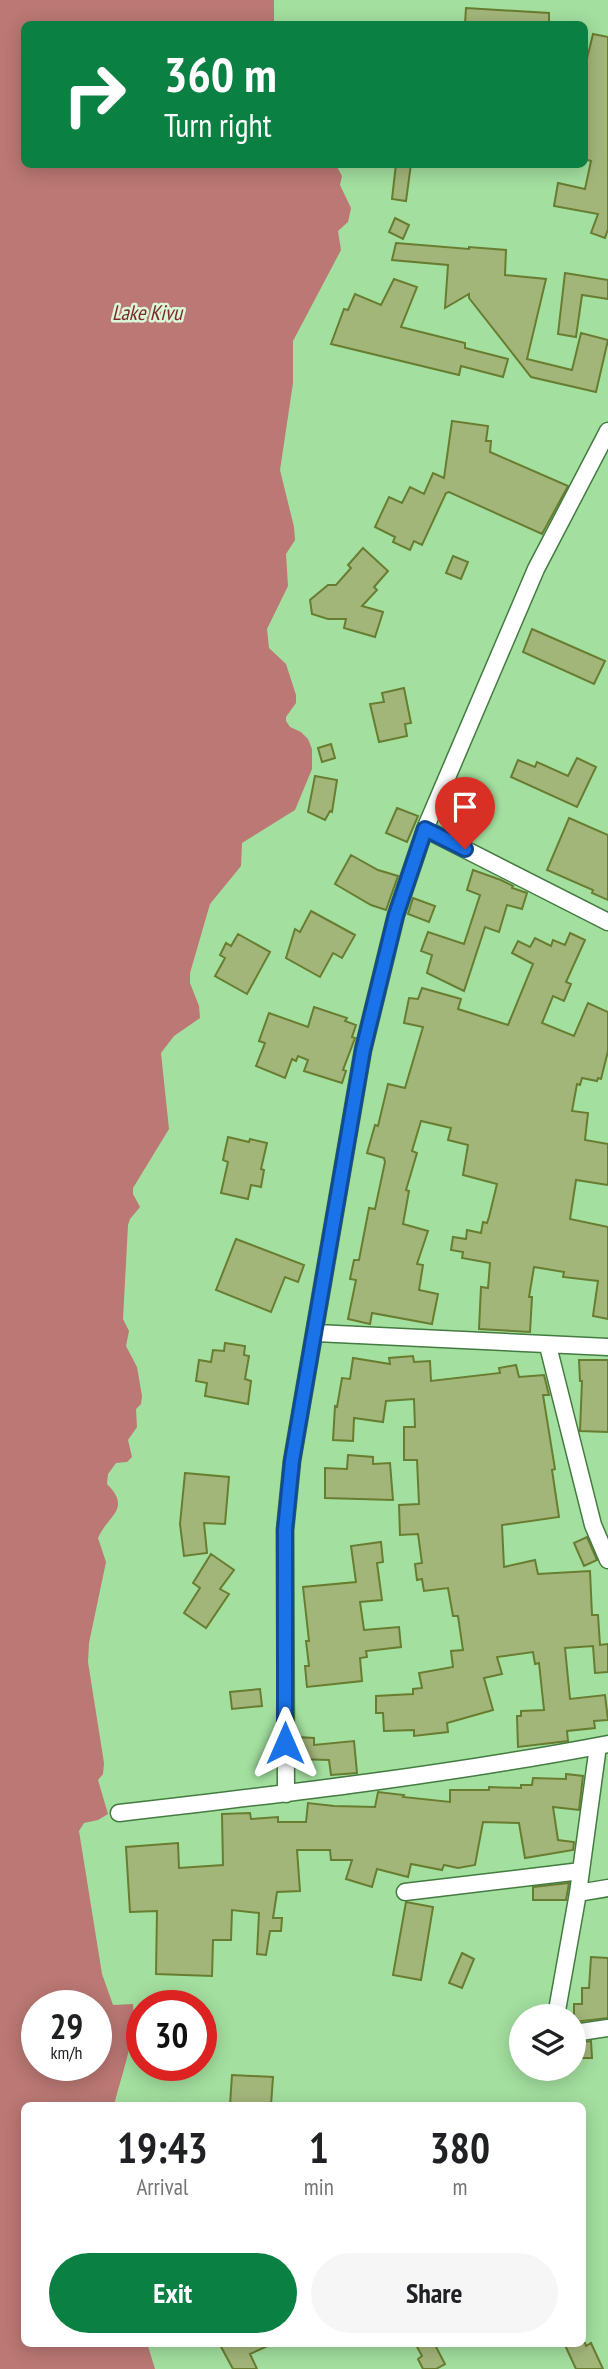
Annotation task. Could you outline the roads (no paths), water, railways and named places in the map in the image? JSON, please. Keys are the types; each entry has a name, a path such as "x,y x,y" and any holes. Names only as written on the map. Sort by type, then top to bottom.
{"street":[{"path":"286,1794 285,1530 292,1461 363,1050 396,915 425,829 536,569 608,431"},
{"path":"425,829 608,922"},
{"path":"316,1333 608,1348"},
{"path":"548,1346 593,1525 608,1560"},
{"path":"119,1813 286,1794 507,1762 603,1745 558,2004"},
{"path":"405,1892 581,1871"},
{"path":"578,1893 608,1888"},
{"path":"586,2031 608,2028"}],"water":[{"name":"Lake Kivu","path":"0,0 274,0 274,21 21,21 21,168 338,168 342,176 340,185 351,208 348,222 338,231 341,250 293,341 293,383 280,470 295,540 286,554 288,586 267,629 269,648 286,664 296,695 296,703 286,721 290,727 308,739 312,749 312,769 295,810 242,843 241,866 210,904 190,973 190,983 199,1006 200,1018 174,1036 161,1053 169,1129 133,1188 140,1207 128,1225 123,1319 129,1331 126,1346 137,1367 142,1396 141,1404 136,1409 137,1427 128,1440 132,1457 127,1462 116,1463 108,1474 107,1484 118,1500 118,1506 98,1538 106,1562 89,1643 88,1662 104,1763 103,1774 98,1780 108,1814 98,1820 84,1823 79,1831 102,1974 108,1990 21,1990 21,2081 112,2081 112,2002 113,2005 126,2004 126,2059 115,2102 21,2102 21,2347 148,2347 155,2369 0,2369"}]}
